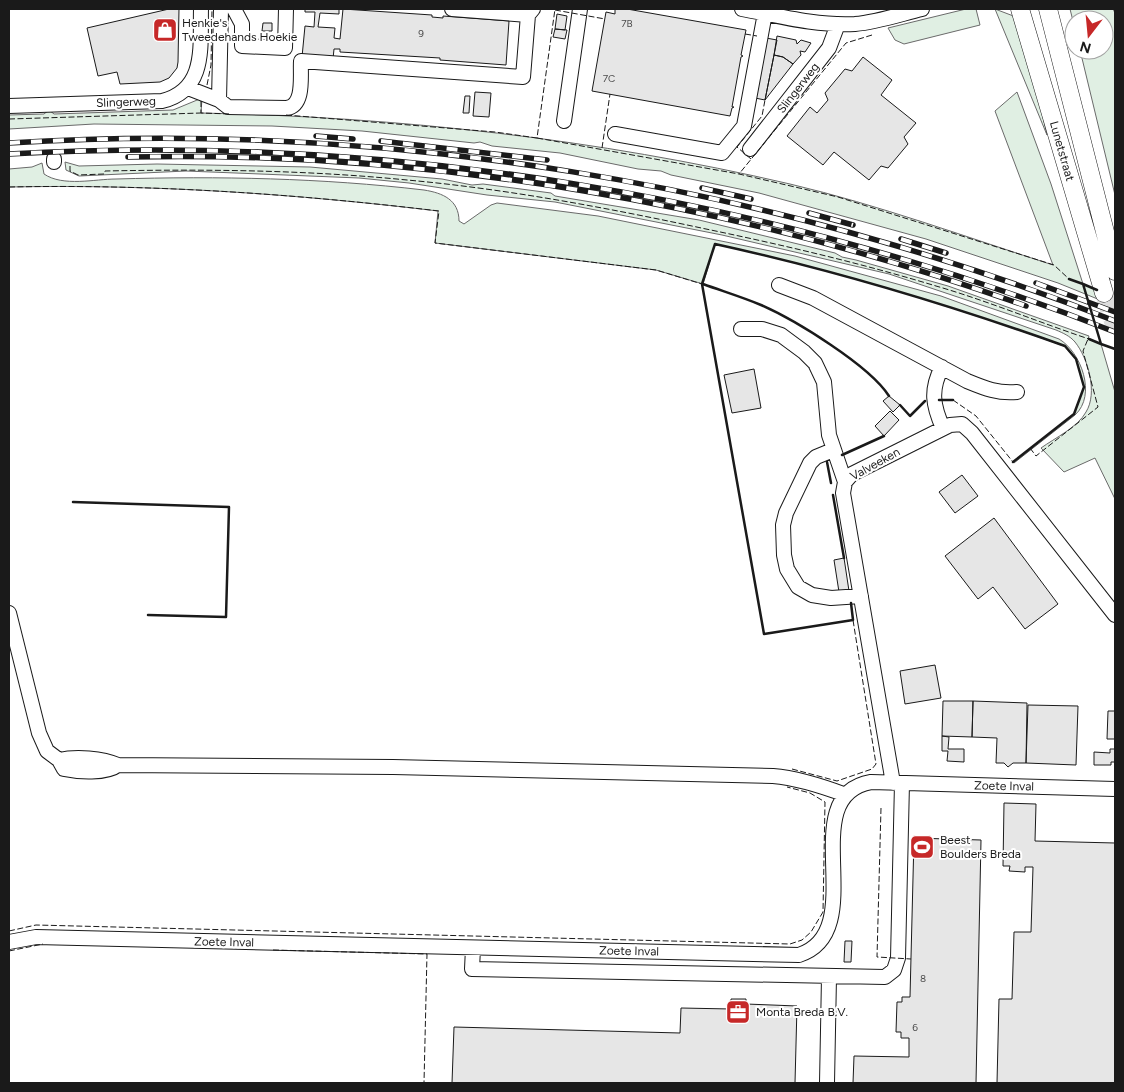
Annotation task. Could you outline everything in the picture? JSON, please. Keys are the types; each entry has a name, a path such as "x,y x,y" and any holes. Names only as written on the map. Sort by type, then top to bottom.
{"main road":[{"name":"Lunetstraat","path":"1020,9 1104,293"},
{"name":"Lunetstraat","path":"1048,9 1115,271"}],"street":[{"path":"201,9 199,61 188,88 219,100 225,106 232,108 293,106 299,97 301,61 523,77 531,12 452,9"},
{"path":"219,100 221,9"},
{"path":"234,9 242,24 242,46 285,48 286,9"},
{"path":"564,121 580,9"},
{"path":"742,9 838,24 876,15 922,9"},
{"path":"615,134 722,153 744,126 765,13"},
{"name":"Slingerweg","path":"750,148 829,48 838,24"},
{"name":"Slingerweg","path":"9,106 162,101 173,98 188,88"},
{"path":"779,285 812,298 988,390 1005,393 1017,392"},
{"path":"741,329 762,329 781,335 815,363 824,382 826,419 840,486"},
{"path":"942,367 934,387 933,401 943,428"},
{"name":"Valveeken","path":"473,948 472,969 829,977 885,977 892,973 896,967 897,783 840,486 852,474 943,428 962,424 972,432 1115,615"},
{"path":"834,450 816,458 810,464 786,513 783,525 784,555 793,580 805,592 831,598 861,596"},
{"path":"9,613 39,733 46,751 59,760 66,758 108,760 118,765 383,767 773,776 815,784 846,795"},
{"name":"Zoete Inval","path":"9,942 36,937 791,956 807,952 818,945 832,921 834,824 838,808 846,795 864,784 897,783 1115,788"},
{"path":"665,952 665,974"},
{"path":"827,1083 829,977"}],"green space":[{"path":"966,9 976,9 980,25 904,44 895,40 888,28"},
{"path":"995,9 1016,17 1029,54 1047,135"},
{"path":"1070,9 1114,10 1070,10"},
{"path":"1114,11 1115,13 1115,195 1082,60 1114,60"},
{"path":"1017,92 1051,184 1083,284 1115,297 1115,306 1058,283 926,239 759,193 671,175 661,171 638,169 560,153 492,146 480,142 474,143 362,131 272,126 94,124 9,129 9,115 44,114 49,110 54,114 173,110 202,98 201,113 349,119 497,133 644,154 790,184 889,211 1053,265 995,111"},
{"path":"65,162 79,166 157,164 310,167 442,179 472,185 483,184 551,193 555,196 699,220 835,253 842,257 948,286 1089,336 1088,339 1101,344 1115,392 1115,499 1095,458 1064,472 1041,448 1078,423 1090,404 1090,376 1084,357 1073,340 1056,330 889,274 722,235 555,202 359,178 186,171 79,176 66,170"},
{"path":"42,163 44,174 52,178 70,181 232,178 309,180 424,190 437,193 449,199 456,208 459,221 464,224 491,205 497,203 598,216 795,256 941,296 1059,339 1067,345 1080,363 1084,374 1085,397 1082,407 1075,415 1014,463 1074,414 1084,387 1076,359 1064,346 978,316 848,277 715,244 703,284 656,270 435,243 438,211 278,195 171,189 63,186 9,187 9,169 32,167"}],"building":[{"path":"169,9 179,9 178,62 177,68 169,78 160,82 120,84 117,72 98,76 87,28"},
{"path":"305,9 339,9 339,14 320,13 318,27 335,28 334,38 340,39 343,9 432,15 432,17 443,18 443,16 509,21 506,65 440,60 440,58 340,52 340,49 334,49 333,59 302,57 305,26 314,27 315,12 305,12"},
{"path":"615,9 627,9 746,30 741,55 743,56 741,57 732,107 734,107 730,116 592,91 606,12 615,14"},
{"path":"557,14 567,16 565,30 555,29"},
{"path":"263,23 272,23 272,31 262,31"},
{"path":"555,29 567,30 565,39 553,37"},
{"path":"777,36 796,40 797,44 801,40 811,43 805,52 800,51 801,55 793,64 783,57 774,55"},
{"path":"766,38 777,40 765,100 755,98"},
{"path":"774,55 783,57 793,64 765,100"},
{"path":"863,57 892,80 881,95 916,123 904,137 908,144 888,168 881,166 869,180 834,152 823,165 787,136 810,107 817,113 828,100 825,93 845,69 852,71"},
{"path":"475,92 491,93 489,117 473,116"},
{"path":"465,96 470,96 469,113 463,113"},
{"path":"754,369 761,408 732,413 724,375"},
{"path":"889,396 900,405 893,412 883,401"},
{"path":"890,411 899,420 884,436 875,426"},
{"path":"962,475 978,496 955,513 939,492"},
{"path":"994,518 1058,604 1025,629 993,587 978,599 945,556"},
{"path":"844,558 849,591 839,592 834,560"},
{"path":"935,665 941,698 905,704 900,671"},
{"path":"943,701 973,701 972,737 942,736"},
{"path":"973,701 1027,703 1026,763 1013,763 1008,767 1004,763 996,763 997,738 972,737"},
{"path":"1028,705 1078,706 1076,765 1026,763"},
{"path":"1108,711 1115,711 1115,739 1107,739"},
{"path":"942,736 949,737 948,749 964,749 964,762 947,761 948,751 942,751"},
{"path":"1110,749 1115,749 1115,762 1111,762 1111,765 1094,765 1094,752 1110,753"},
{"path":"1004,803 1036,804 1035,841 1115,843 1115,1083 997,1083 999,999 1012,999 1014,932 1031,932 1033,867 1025,867 1025,872 1009,871 1010,866 1003,866"},
{"path":"914,838 981,840 976,1083 853,1083 854,1056 909,1057 909,1038 901,1038 901,1032 896,1032 897,1002 902,1002 902,997 910,997"},
{"path":"845,941 852,941 851,962 844,962"},
{"path":"731,999 746,999 746,1004 797,1006 795,1083 452,1083 454,1027 680,1033 681,1008 731,1009"}],"tunnel":[{"path":"1104,293 1115,328"}],"railway":[{"path":"316,136 353,139"},
{"path":"9,143 150,138 291,142 432,153 571,172 710,198 847,232 982,273 1115,321"},
{"path":"381,141 547,160"},
{"path":"9,154 151,150 292,154 432,165 572,183 710,209 847,243 982,284 1115,332"},
{"path":"128,157 241,157 356,163 470,174 584,191 697,213 809,239 919,270 1026,306"},
{"path":"702,188 751,199"},
{"path":"809,213 853,225"},
{"path":"901,239 946,253"},
{"path":"1036,283 1115,312"}],"fence":[{"path":"207,85 211,65 212,9"},
{"path":"286,115 495,132 537,138 555,9"},
{"path":"555,10 605,19"},
{"path":"745,34 757,36"},
{"path":"872,35 846,43 739,174 838,197 1054,265 1069,279"},
{"path":"602,148 610,94"},
{"path":"751,159 737,147 762,116 765,100"},
{"path":"201,101 201,113 231,114"},
{"path":"9,119 201,113"},
{"path":"537,138 739,174"},
{"path":"70,166 70,171 78,175 104,174 105,171 218,170 294,172 369,177 482,188 557,200 735,235 850,262 955,292 1089,339"},
{"path":"9,187 63,186 171,189 278,195 439,211 435,243 656,270 702,284"},
{"path":"1030,448 1036,456 1098,407 1083,351 1088,339"},
{"path":"953,400 976,416 1013,462"},
{"path":"792,769 837,781 872,769 876,764 853,620"},
{"path":"9,931 36,925 790,944 802,940 811,932 823,912 825,802 810,793 787,787"},
{"path":"881,808 877,957 911,959"},
{"path":"9,951 43,944"},
{"path":"273,950 427,954 424,1083"}],"wall":[{"path":"851,603 853,620 764,634 702,284 715,244 804,265 892,289 979,316 1065,346 1076,359 1084,387 1074,414 1013,462"},
{"path":"1069,279 1083,284 1101,344 1089,339"},
{"path":"703,284 761,305 793,321 849,358 879,384 889,396"},
{"path":"1083,284 1097,290"},
{"path":"1101,344 1115,349"},
{"path":"939,400 953,400"},
{"path":"900,405 910,416 925,401"},
{"path":"842,455 884,436"},
{"path":"827,462 831,483"},
{"path":"833,495 844,558"},
{"path":"73,502 229,507 226,617 148,615"}],"place":[{"name":"Henkie's Tweedehands Hoekie","path":"165,30"},
{"name":"Beest Boulders Breda","path":"922,847"},
{"name":"Monta Breda B.V.","path":"738,1012"}]}
